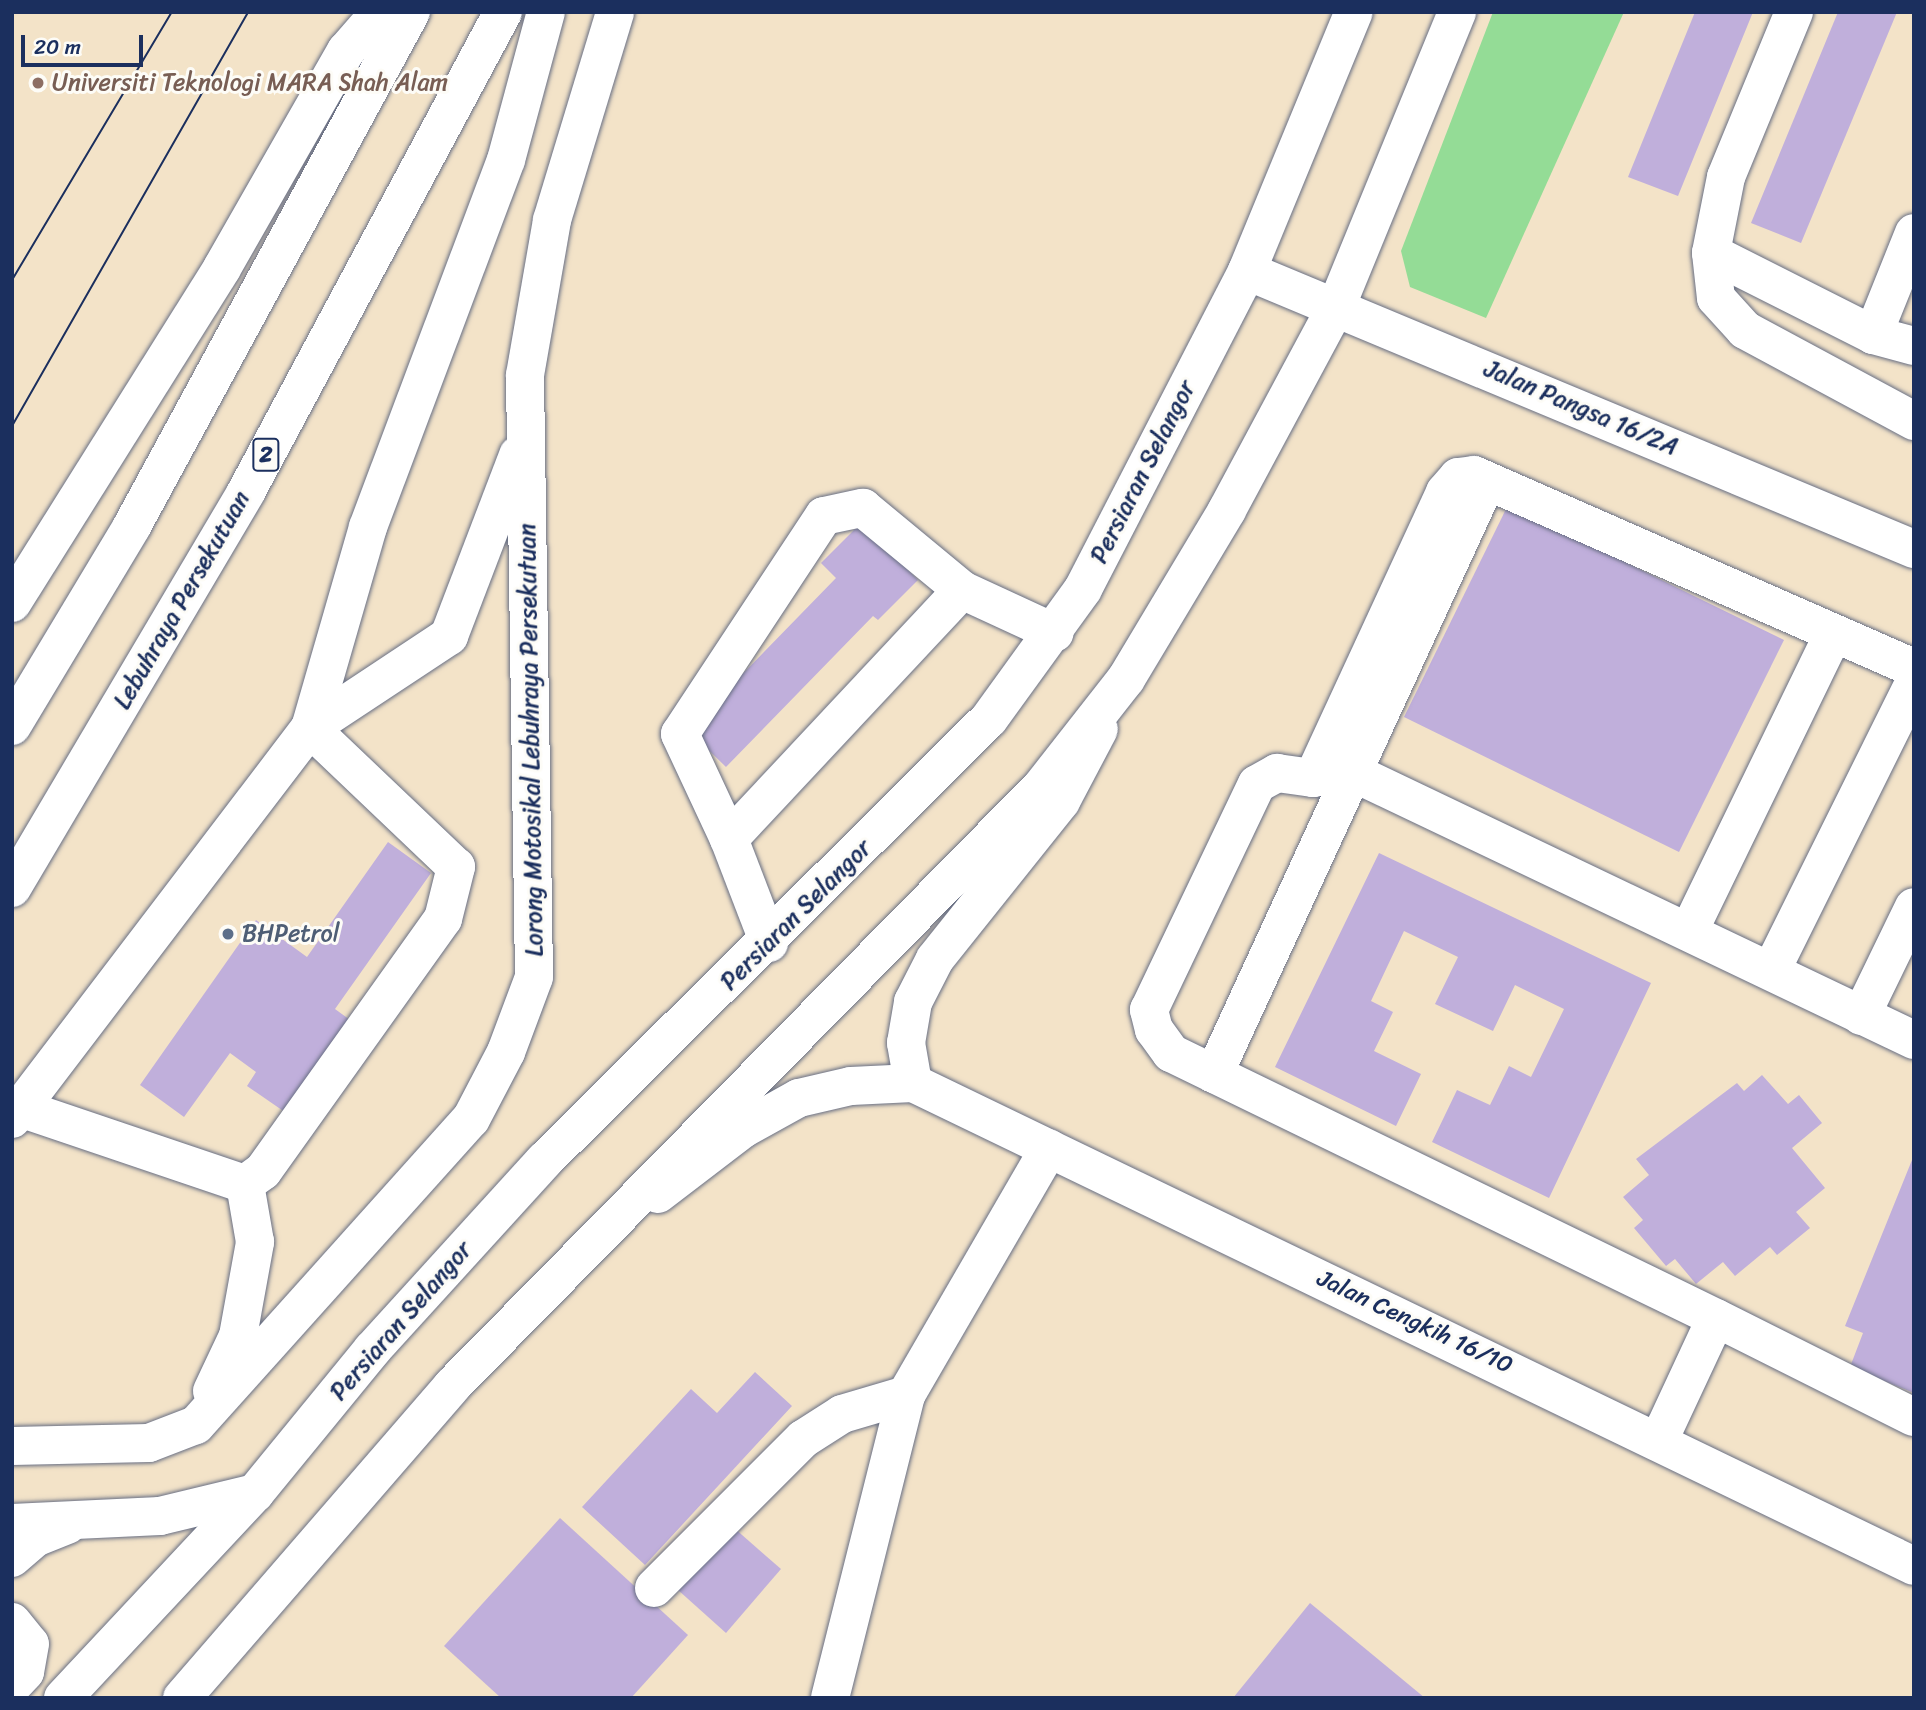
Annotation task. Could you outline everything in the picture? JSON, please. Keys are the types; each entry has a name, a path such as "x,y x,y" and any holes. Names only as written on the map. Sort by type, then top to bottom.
{"main road":[{"path":"12,603 222,268 346,51 380,12"},
{"path":"12,726 138,514 411,12"},
{"name":"Lebuhraya Persekutuan","path":"12,888 246,492 503,12"},
{"path":"310,728 368,527 506,160 546,12"},
{"name":"Lorong Motosikal Lebuhraya Persekutuan","path":"12,1446 149,1443 197,1425 471,1119 506,1052 534,978 525,376 552,220 615,12"},
{"name":"Persiaran Selangor","path":"63,1698 255,1493 372,1350 544,1161 769,943 989,719 1055,633 1247,271 1354,12"},
{"path":"580,1253 743,1129 799,1098 850,1086 913,1083 906,1044 918,992 935,960 1061,801 1126,679 1227,510 1337,305 1457,12"},
{"path":"1794,12 1726,177 1712,253 1716,298 1745,330 1914,421"},
{"path":"1873,335 1914,233"},
{"path":"1712,253 1873,335 1914,346"},
{"name":"Jalan Pangsa 16/2A","path":"1247,271 1337,305 1914,549"},
{"path":"245,1184 16,1113 310,728 449,636 526,436"},
{"path":"1313,778 1445,492 1458,477 1487,481 1914,668"},
{"path":"1214,1074 1350,771 1487,481"},
{"path":"769,943 729,839 680,734 824,516 863,508 962,590 1055,633"},
{"path":"729,839 962,590"},
{"path":"1689,931 1835,633"},
{"path":"182,1698 452,1386 1042,786 1126,679"},
{"path":"1771,971 1914,683"},
{"path":"245,1184 262,1171 443,919 456,867 310,728"},
{"path":"1914,1040 1350,771 1313,778 1277,773 1257,784 1149,1010 1154,1030 1171,1053 1914,1417"},
{"path":"1861,1016 1914,908"},
{"name":"Jalan Cengkih 16/10","path":"913,1083 1660,1438 1914,1566"},
{"path":"830,1698 906,1395 1049,1148"},
{"path":"197,1425 238,1336 255,1242 245,1184"},
{"path":"1660,1438 1716,1318"},
{"path":"654,1588 803,1439 842,1414 906,1395"},
{"path":"12,1523 160,1516 255,1493"},
{"path":"12,1558 35,1538 82,1518"},
{"path":"12,1622 30,1644 25,1672 12,1686"}],"green space":[{"path":"1493,12 1624,12 1486,318 1410,287 1401,251"}],"building":[{"path":"1695,12 1753,12 1678,196 1628,177"},
{"path":"1838,12 1897,12 1801,243 1751,223"},
{"path":"1508,505 1784,640 1679,852 1404,717"},
{"path":"861,523 918,580 878,620 873,616 726,767 688,730 836,578 821,563"},
{"path":"388,842 431,873 335,1009 357,1025 292,1117 247,1086 256,1072 230,1053 184,1117 140,1085 256,920 307,957"},
{"path":"1379,853 1651,983 1549,1198 1432,1142 1457,1090 1490,1105 1509,1066 1531,1077 1564,1009 1515,985 1493,1031 1435,1004 1458,957 1404,931 1371,1001 1393,1012 1374,1051 1421,1074 1396,1126 1275,1067"},
{"path":"1762,1075 1788,1104 1799,1095 1822,1123 1792,1148 1825,1188 1796,1212 1810,1228 1777,1255 1770,1247 1735,1276 1723,1262 1696,1284 1675,1259 1666,1266 1634,1228 1643,1220 1623,1197 1649,1175 1636,1159 1737,1083 1744,1091"},
{"path":"1914,1155 1914,1393 1850,1367 1863,1333 1845,1326"},
{"path":"755,1372 792,1406 645,1565 582,1507 691,1389 717,1413"},
{"path":"560,1518 688,1635 631,1698 501,1698 444,1646"},
{"path":"733,1527 781,1569 726,1633 678,1590"},
{"path":"1310,1603 1425,1698 1233,1698"}],"tram line":[{"path":"12,280 172,12"},
{"path":"12,426 248,12"}],"place":[{"name":"Universiti Teknologi MARA Shah Alam","path":"38,83"},
{"name":"BHPetrol","path":"228,934"}]}
